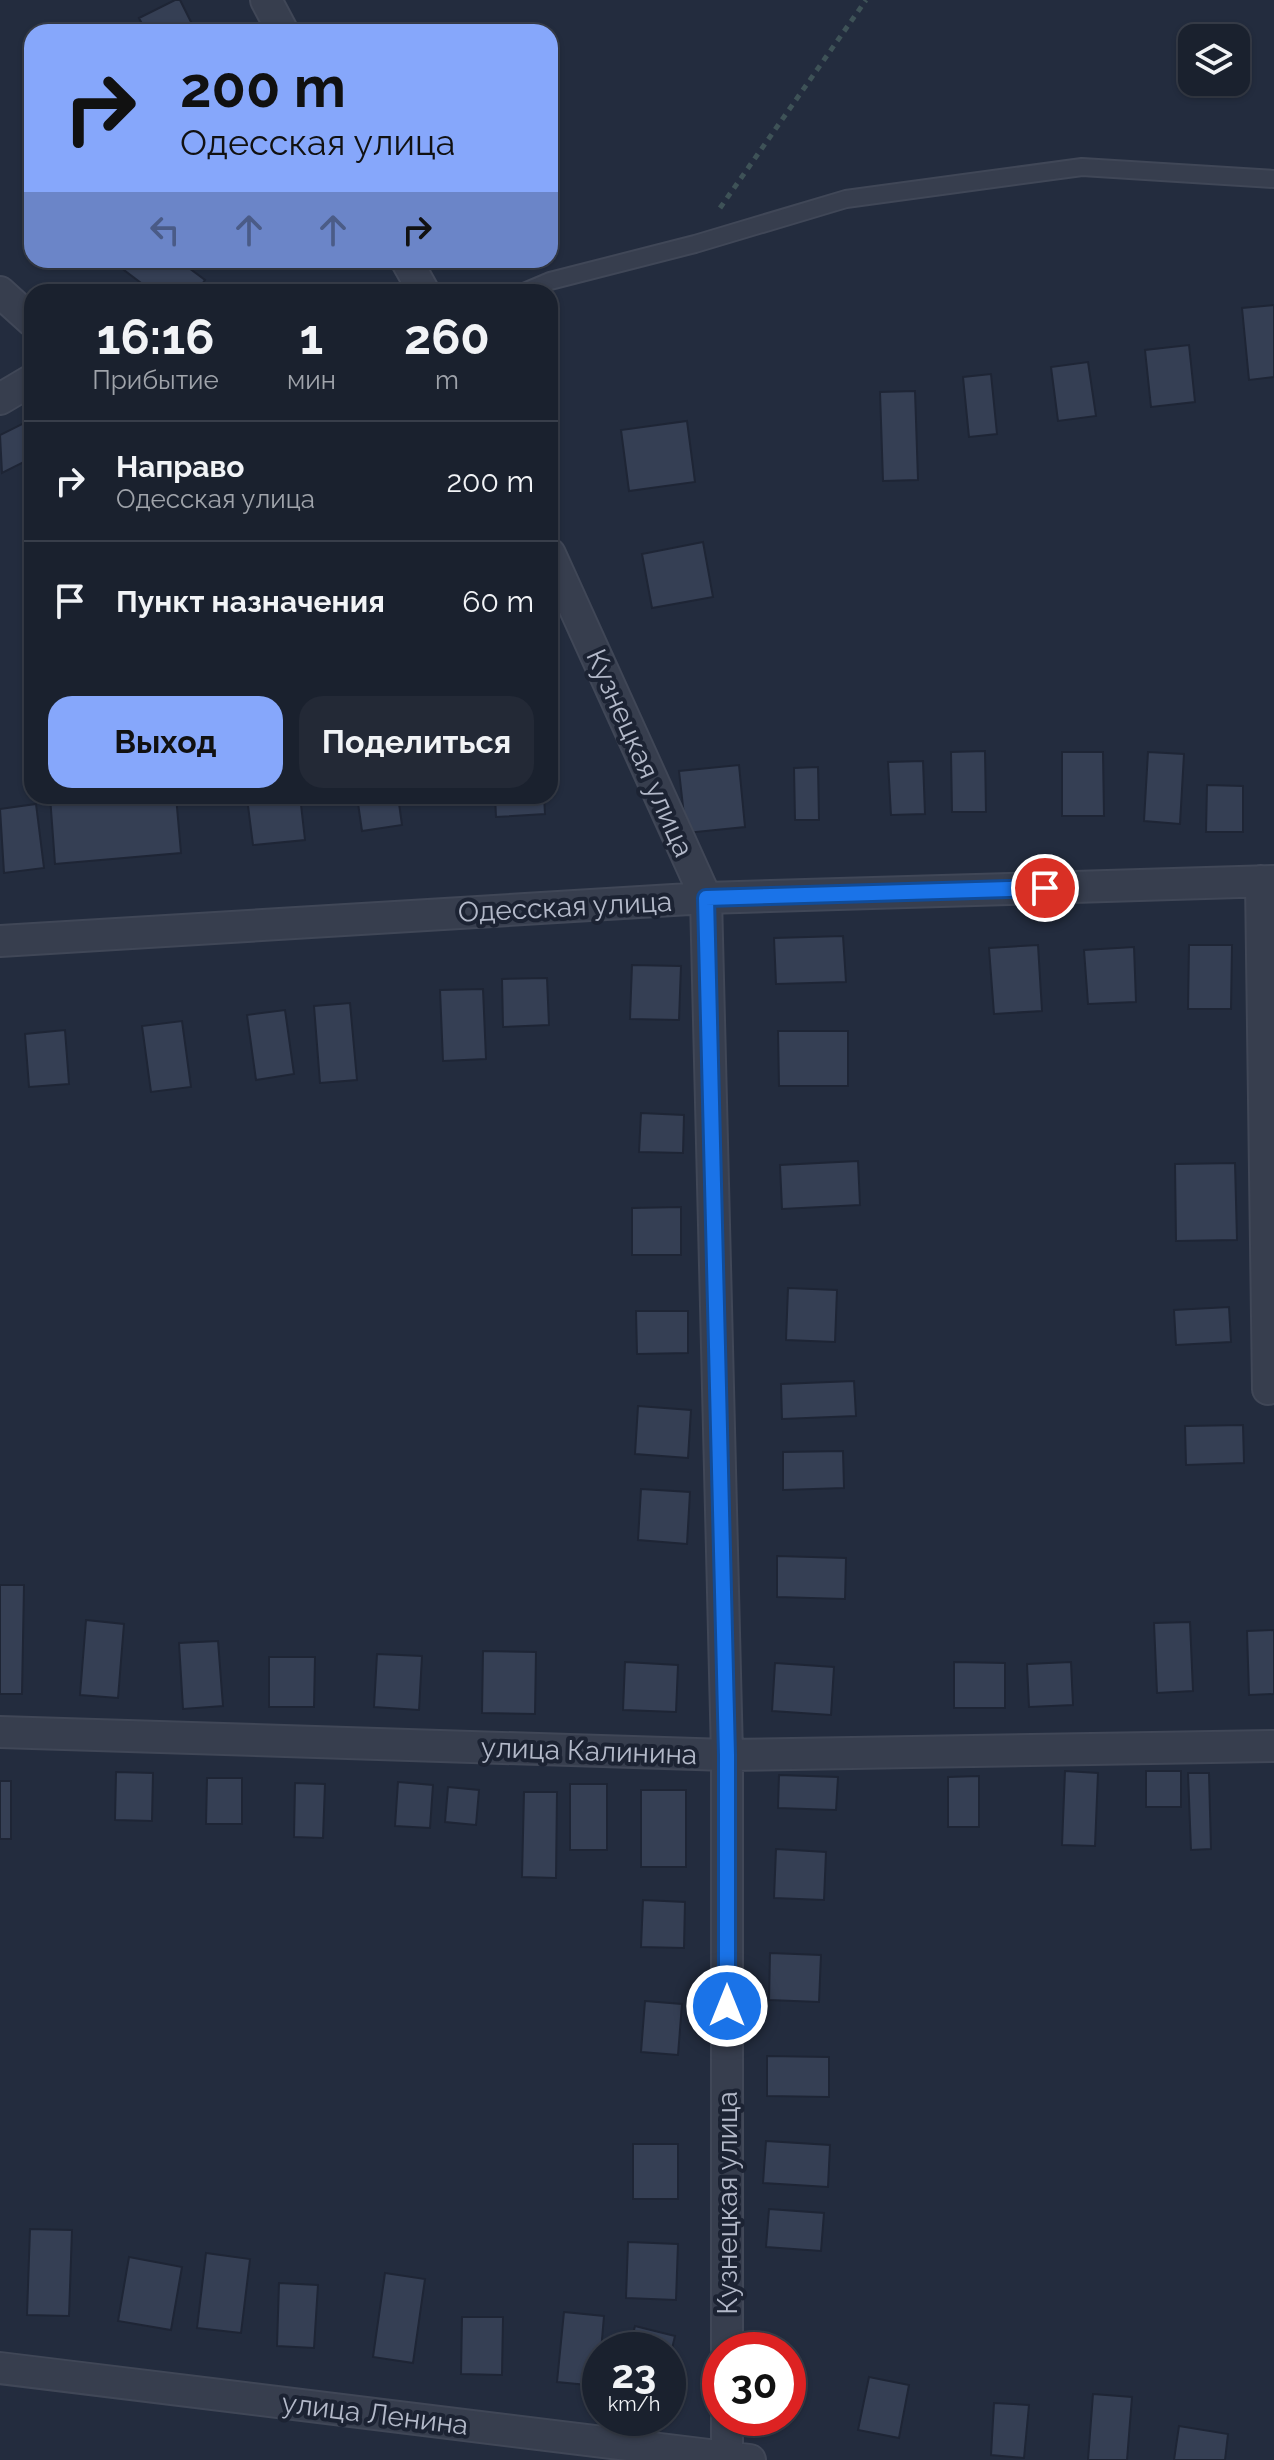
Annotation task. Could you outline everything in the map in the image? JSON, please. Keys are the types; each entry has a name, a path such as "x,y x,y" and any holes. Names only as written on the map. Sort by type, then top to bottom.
{"street":[{"path":"266,0 279,24"},
{"path":"0,292 24,314"},
{"path":"0,399 24,385"},
{"name":"Кузнецкая улица","path":"558,572 706,898 727,1755 727,2332"},
{"path":"1268,881 1268,1389"},
{"name":"Одесская улица","path":"0,941 706,898 1268,881"},
{"name":"улица Калинина","path":"0,1732 727,1755 1274,1746"},
{"name":"улица Ленина","path":"0,2368 735,2459"},
{"path":"731,2436 735,2459"}],"lane":[{"path":"543,284 695,244 846,199 1082,167 1274,179"}],"path":[{"path":"695,244 866,0"}],"building":[{"path":"180,0 192,24 142,24 139,18"},
{"path":"121,268 189,268 205,280 202,284 142,284"},
{"path":"1274,305 1274,377 1249,380 1242,308"},
{"path":"1189,345 1195,402 1151,407 1145,350"},
{"path":"1088,362 1096,416 1058,421 1051,367"},
{"path":"991,374 997,434 969,437 963,377"},
{"path":"915,391 918,480 883,481 880,392"},
{"path":"687,421 695,482 629,491 621,430"},
{"path":"24,423 24,462 2,473 0,435"},
{"path":"703,542 713,597 652,608 642,554"},
{"path":"985,751 986,812 952,812 951,752"},
{"path":"1062,752 1103,752 1104,816 1062,816"},
{"path":"1148,752 1184,754 1180,824 1144,821"},
{"path":"923,761 925,814 891,815 888,762"},
{"path":"739,765 745,827 686,833 679,771"},
{"path":"818,767 819,820 795,820 794,768"},
{"path":"1207,785 1243,786 1243,832 1206,832"},
{"path":"36,804 44,868 4,873 0,809"},
{"path":"51,804 177,804 181,853 55,864"},
{"path":"248,804 301,804 305,840 253,845"},
{"path":"358,804 399,804 402,825 362,831"},
{"path":"495,804 544,804 545,814 496,817"},
{"path":"843,936 846,982 776,984 774,938"},
{"path":"1038,945 1042,1011 994,1014 989,948"},
{"path":"1189,945 1232,945 1231,1009 1188,1009"},
{"path":"1134,947 1136,1002 1088,1004 1084,950"},
{"path":"632,965 681,966 679,1020 630,1019"},
{"path":"547,978 549,1025 503,1027 502,979"},
{"path":"483,989 486,1059 443,1061 440,990"},
{"path":"350,1003 357,1080 320,1083 314,1006"},
{"path":"285,1010 294,1074 256,1080 247,1015"},
{"path":"182,1021 191,1087 151,1092 142,1026"},
{"path":"65,1030 69,1084 29,1087 25,1034"},
{"path":"778,1031 848,1031 848,1086 779,1086"},
{"path":"641,1113 684,1115 683,1153 639,1152"},
{"path":"858,1161 860,1205 782,1209 780,1165"},
{"path":"1235,1163 1237,1240 1176,1241 1175,1164"},
{"path":"681,1207 681,1255 632,1255 632,1208"},
{"path":"788,1288 837,1290 835,1342 786,1340"},
{"path":"1229,1307 1231,1342 1176,1345 1174,1310"},
{"path":"636,1311 688,1311 688,1353 637,1354"},
{"path":"854,1381 856,1416 782,1419 781,1384"},
{"path":"638,1406 691,1410 688,1458 635,1454"},
{"path":"1243,1425 1244,1463 1186,1465 1185,1426"},
{"path":"843,1451 844,1488 783,1490 783,1452"},
{"path":"641,1489 690,1492 687,1544 638,1540"},
{"path":"777,1556 846,1558 845,1599 777,1597"},
{"path":"0,1585 24,1585 22,1694 0,1694"},
{"path":"86,1620 124,1624 118,1698 80,1695"},
{"path":"1190,1622 1193,1691 1157,1693 1154,1623"},
{"path":"1274,1630 1274,1694 1249,1695 1247,1631"},
{"path":"218,1641 223,1706 183,1709 179,1643"},
{"path":"483,1651 536,1652 535,1714 482,1713"},
{"path":"377,1654 422,1656 419,1710 374,1707"},
{"path":"269,1657 315,1657 314,1707 269,1707"},
{"path":"625,1662 678,1665 676,1712 623,1710"},
{"path":"954,1662 1005,1663 1005,1708 954,1708"},
{"path":"1071,1662 1073,1705 1029,1707 1027,1664"},
{"path":"775,1663 834,1667 831,1715 772,1711"},
{"path":"1065,1771 1098,1773 1095,1846 1062,1845"},
{"path":"1146,1771 1181,1771 1181,1807 1146,1807"},
{"path":"116,1772 153,1773 152,1821 115,1820"},
{"path":"1188,1773 1209,1773 1211,1849 1191,1850"},
{"path":"779,1775 838,1777 836,1810 778,1808"},
{"path":"979,1776 979,1827 948,1827 948,1777"},
{"path":"207,1778 242,1778 242,1824 206,1824"},
{"path":"0,1781 11,1781 11,1839 0,1839"},
{"path":"398,1782 433,1785 430,1828 395,1826"},
{"path":"295,1783 325,1784 323,1838 294,1837"},
{"path":"570,1784 607,1784 607,1850 570,1850"},
{"path":"448,1787 479,1790 476,1825 445,1822"},
{"path":"641,1790 686,1790 686,1867 641,1867"},
{"path":"524,1792 557,1792 556,1878 522,1877"},
{"path":"776,1849 826,1852 824,1900 774,1898"},
{"path":"643,1900 685,1902 684,1948 641,1947"},
{"path":"770,1953 821,1955 819,2002 769,2000"},
{"path":"645,2001 682,2004 678,2055 641,2052"},
{"path":"767,2056 829,2057 829,2097 767,2096"},
{"path":"766,2141 830,2145 828,2187 763,2183"},
{"path":"633,2144 678,2144 678,2199 633,2199"},
{"path":"769,2209 824,2213 821,2251 766,2247"},
{"path":"30,2229 72,2230 69,2316 27,2315"},
{"path":"628,2242 678,2244 676,2300 626,2298"},
{"path":"206,2253 250,2259 241,2333 197,2328"},
{"path":"129,2257 182,2267 171,2330 118,2321"},
{"path":"385,2273 425,2279 413,2363 373,2357"},
{"path":"279,2283 318,2285 314,2348 277,2346"},
{"path":"564,2312 604,2316 603,2332 582,2332 582,2384 557,2382"},
{"path":"462,2317 503,2317 502,2375 461,2374"},
{"path":"635,2326 659,2332 634,2332"},
{"path":"869,2377 909,2385 899,2438 858,2430"},
{"path":"1093,2394 1132,2397 1127,2460 1088,2460"},
{"path":"994,2403 1029,2405 1024,2458 991,2455"},
{"path":"1179,2426 1228,2434 1225,2460 1174,2460"}],"route":[{"path":"727,2006 727,1755 706,898 1045,888"}]}
